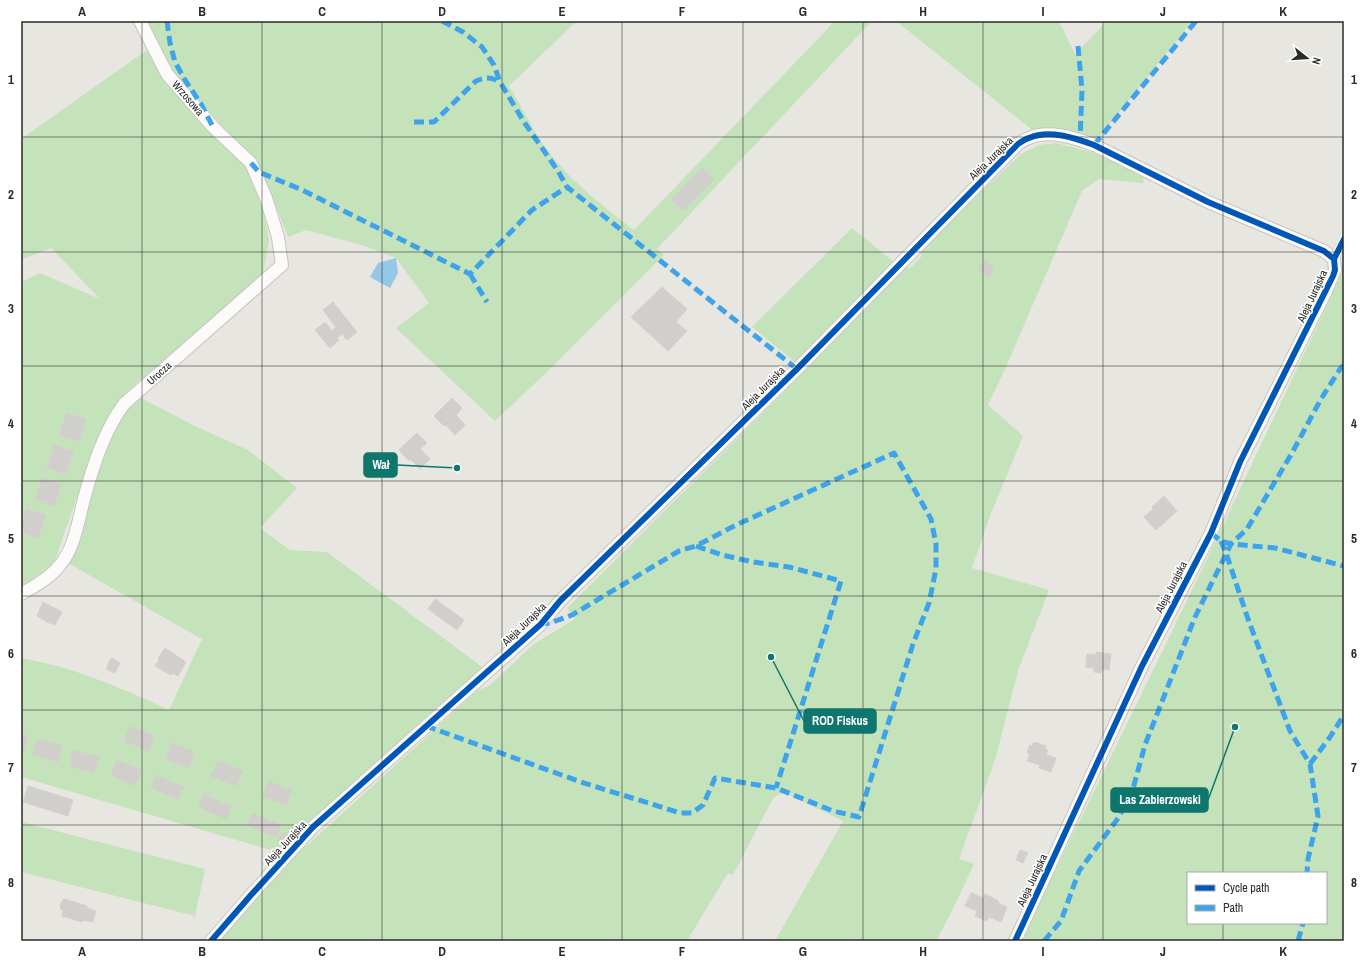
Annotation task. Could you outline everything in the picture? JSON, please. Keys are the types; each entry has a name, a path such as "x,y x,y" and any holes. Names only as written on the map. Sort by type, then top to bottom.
{"street":[{"name":"Wrzosowa","path":"140,21 167,74 213,127 251,163"},
{"name":"Aleja Jurajska","path":"211,941 250,895 313,827 541,624 560,601 797,369 1018,144 1029,137 1048,134 1074,137 1094,145 1208,202 1324,250 1334,259 1335,270 1326,291 1240,462 1211,533 1142,666 1015,941"},
{"name":"Urocza","path":"21,594 45,580 60,565 71,548 92,470 113,418 124,404 282,265 278,237 266,198 251,163"}],"green space":[{"path":"144,21 337,21 339,23 341,21 577,21 509,86 550,154 572,178 596,200 634,230 835,21 872,21 657,249 664,255 550,369 495,421 396,328 429,303 396,258 365,246 306,230 288,237 271,194 254,159 172,73"},
{"path":"896,21 1059,21 1075,54 1107,21 1192,21 1096,141 1071,132 1031,129"},
{"path":"147,50 171,83 249,168 264,215 269,240 263,275 126,392 99,434 53,566 21,586 21,282 40,273 100,299 51,248 21,260 21,139"},
{"path":"1056,143 1091,152 1142,173 1144,183 1099,179 1082,191 988,405 1023,436 990,516 972,568 1049,590 1018,671 995,760 959,859 974,864 936,941 775,941 843,821 783,792 773,798 733,875 728,873 687,941 216,941 281,869 478,690 489,686 534,644 575,619 567,608 815,361 902,268 910,268 921,257 922,248 1021,154 1039,145"},
{"path":"852,228 895,263 795,362 752,327"},
{"path":"1344,266 1344,941 1021,941 1197,580 1339,280"},
{"path":"137,396 195,426 248,450 297,488 260,528 290,550 327,552 485,669 443,706 429,714 321,812 284,854 21,777 21,658 59,667 97,679 169,710 202,639 66,562 96,474 114,428"},
{"path":"21,822 205,869 195,916 21,872"}],"water":[{"path":"396,258 398,273 390,288 370,277 378,263"}],"building":[{"path":"702,168 714,179 683,211 671,200"},
{"path":"985,261 995,269 988,277 978,269"},
{"path":"662,287 687,309 676,322 687,331 668,351 631,317"},
{"path":"333,302 357,332 347,340 342,334 337,338 339,340 330,348 315,330 325,322 332,331 336,327 323,310"},
{"path":"452,398 462,408 456,415 465,425 455,435 446,425 444,426 434,416"},
{"path":"67,413 86,419 79,441 59,435"},
{"path":"417,433 427,443 420,449 430,459 420,469 410,459 409,461 399,450"},
{"path":"54,445 74,452 66,474 47,467"},
{"path":"42,477 61,484 54,506 35,500"},
{"path":"1164,496 1177,511 1156,530 1144,517"},
{"path":"27,509 46,515 38,538 21,532 21,526"},
{"path":"435,599 464,620 457,630 428,609"},
{"path":"43,602 62,612 55,625 37,616"},
{"path":"165,648 186,662 178,676 172,673 171,675 155,666 159,660 158,658"},
{"path":"1096,652 1111,654 1109,670 1102,669 1101,673 1094,672 1094,668 1086,667 1087,654 1096,655"},
{"path":"111,658 120,663 115,673 106,669"},
{"path":"130,726 154,736 149,751 124,741"},
{"path":"21,734 28,736 23,752 21,752"},
{"path":"37,739 62,746 58,762 32,754"},
{"path":"1034,742 1046,746 1045,750 1048,750 1046,755 1056,758 1051,772 1039,768 1040,765 1027,761 1030,754 1027,753 1030,745 1032,746"},
{"path":"171,743 195,752 189,768 165,759"},
{"path":"73,750 99,757 94,773 69,766"},
{"path":"117,760 142,770 135,786 111,775"},
{"path":"218,761 243,771 236,786 211,776"},
{"path":"156,775 184,787 178,799 151,788"},
{"path":"268,781 292,791 286,805 262,796"},
{"path":"28,786 73,800 68,816 23,802"},
{"path":"203,794 231,806 226,819 198,807"},
{"path":"252,813 281,825 276,837 247,825"},
{"path":"284,832 291,837 283,846 277,841"},
{"path":"1020,850 1028,853 1023,863 1016,860"},
{"path":"971,893 983,898 985,894 1007,907 1001,922 989,917 987,921 975,916 977,911 965,906"},
{"path":"64,899 87,906 86,908 96,911 93,922 83,920 82,922 62,916 63,910 61,910 60,905"}],"marked path":[{"path":"167,21 170,43 175,62 201,104 213,127"},
{"path":"442,21 463,32 482,47 494,65 500,82 524,122 558,171 567,187 797,369"},
{"path":"1094,145 1196,21"},
{"path":"1078,46 1082,90 1080,140"},
{"path":"414,122 434,122 476,81 488,78 500,82"},
{"path":"251,163 259,172 300,189 470,274 532,210 567,187"},
{"path":"470,274 487,302"},
{"path":"1044,941 1061,921 1079,871 1119,817 1134,785 1145,745 1195,617 1231,544 1247,529 1292,453 1321,399 1344,365"},
{"path":"426,726 581,782 680,813 692,813 703,805 715,778 776,788 833,811 859,817 913,644 929,603 936,569 936,544 931,519 894,453 736,525 696,546 679,551 572,615 550,623 541,624"},
{"path":"1211,533 1221,541 1231,544 1275,548 1344,566"},
{"path":"1221,541 1248,619 1290,731 1310,764 1318,816 1308,859 1307,872"},
{"path":"696,546 722,555 753,562 789,567 841,581 776,788"},
{"path":"1310,764 1344,715"},
{"path":"1298,941 1303,924"}],"cycle path":[{"path":"211,941 313,827 541,624 560,601 797,369 1018,144 1037,135 1053,134 1070,137 1094,145 1208,202 1324,251 1334,259"},
{"path":"1015,941 1142,666 1211,533 1240,462 1333,276 1335,270 1334,259 1344,239"}],"place":[{"name":"Wał","path":"457,468"},
{"name":"ROD Fiskus","path":"771,657"},
{"name":"Las Zabierzowski","path":"1235,727"}]}
